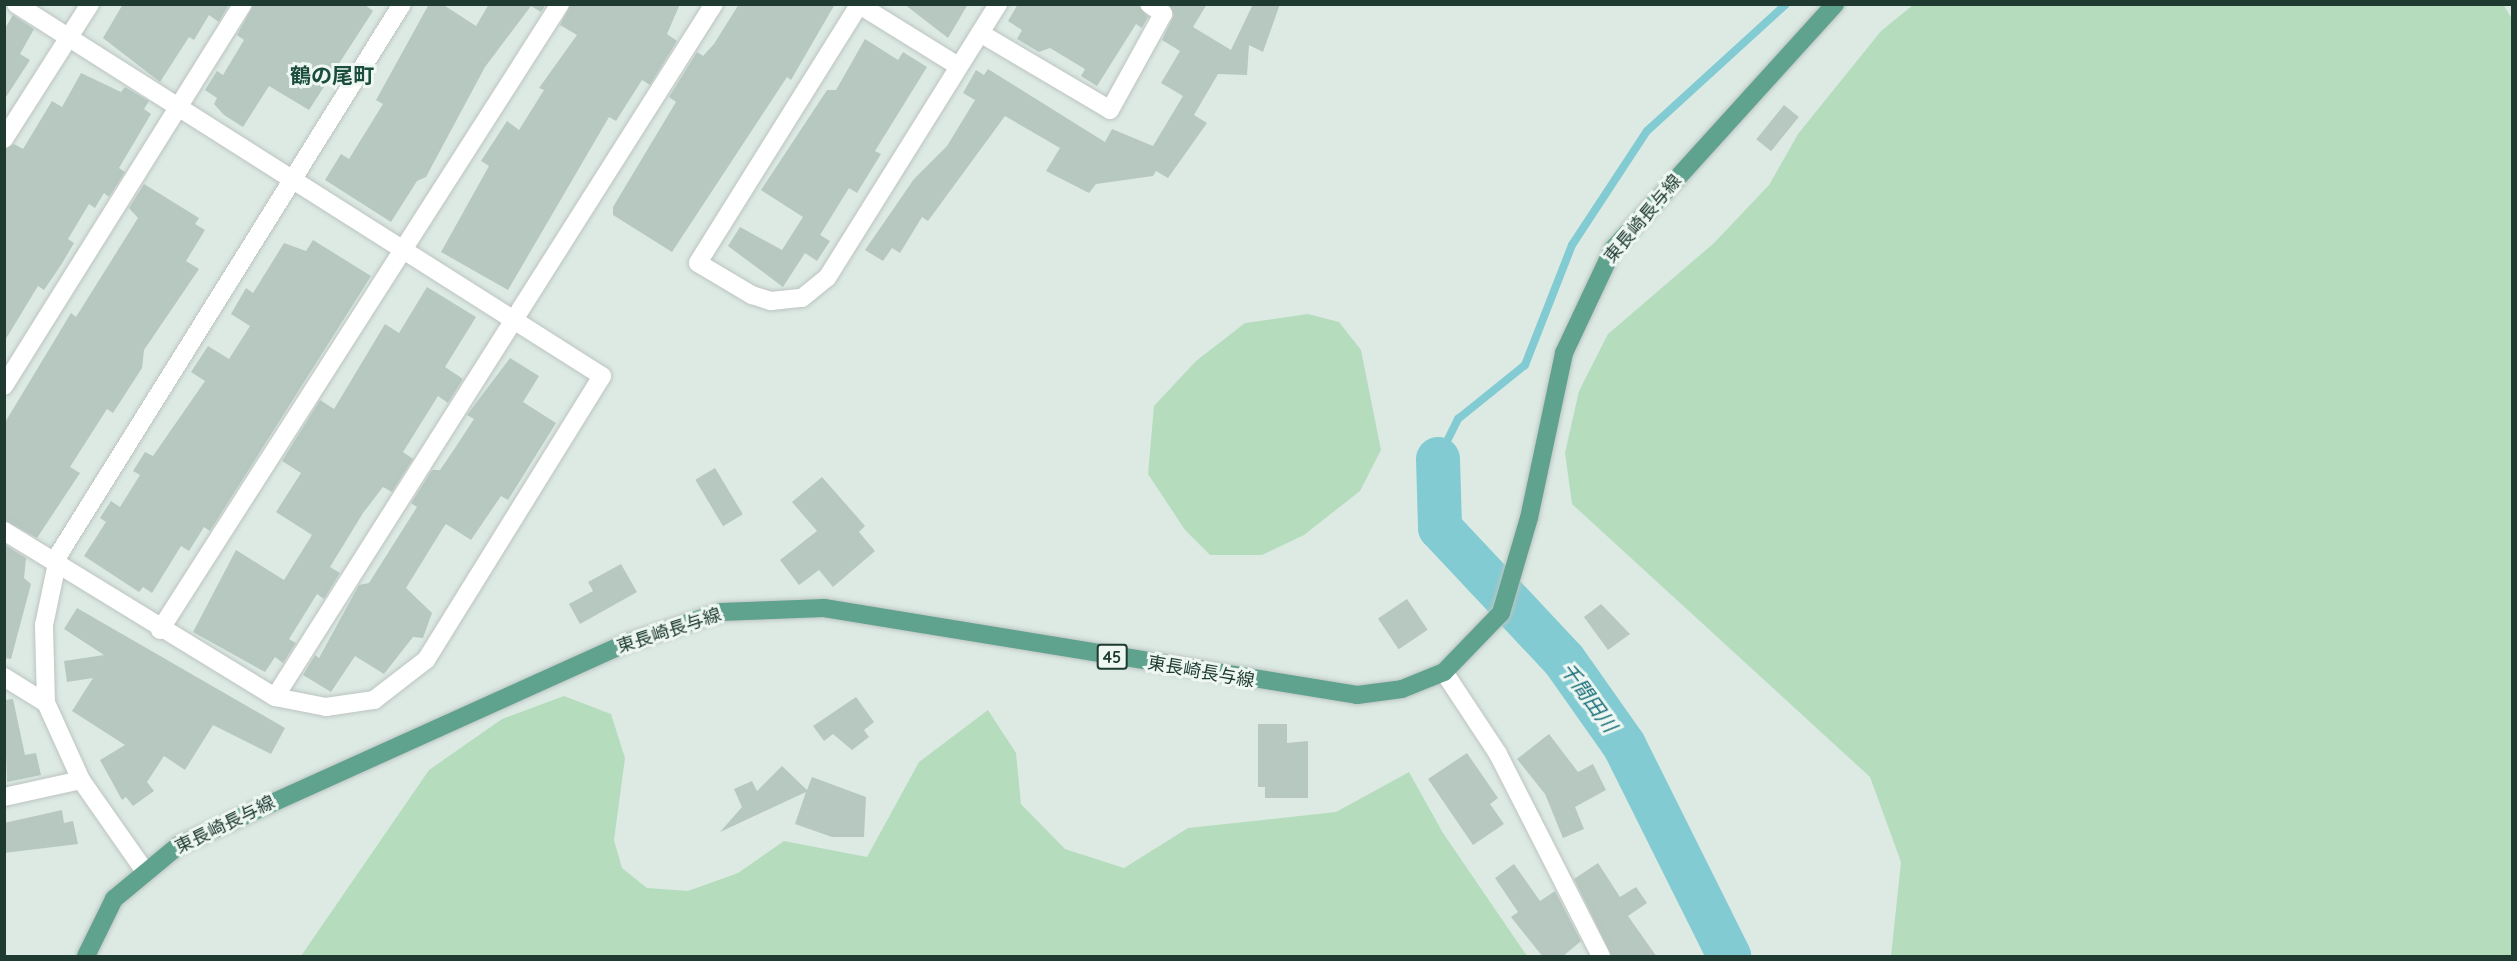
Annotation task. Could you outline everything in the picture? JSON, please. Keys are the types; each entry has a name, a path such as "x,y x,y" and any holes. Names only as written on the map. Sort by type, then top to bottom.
{"main road":[{"name":"東長崎長与線","path":"86,957 114,899 144,870 179,845 440,725 626,643 721,612 824,608 1357,695 1402,689 1444,672 1501,613 1527,529 1564,353 1613,249 1835,4"}],"street":[{"path":"4,531 160,630 275,697 326,707 374,700 426,660 602,376 402,253 292,179 178,109 16,4"},
{"path":"4,139 90,4"},
{"path":"4,386 243,4"},
{"path":"144,870 81,780 46,703 44,626 64,539 402,4"},
{"path":"160,630 560,4"},
{"path":"275,697 714,4"},
{"path":"958,66 859,5 698,263 735,286 779,301 802,298 821,284 998,4"},
{"path":"980,33 1110,110 1163,14 1149,4"},
{"path":"1444,672 1498,754 1600,957"},
{"path":"4,677 46,703"},
{"path":"4,797 81,780"}],"green space":[{"path":"2503,4 2512,19 2512,956 1891,956 1901,862 1870,777 1572,504 1565,453 1579,391 1608,334 1714,243 1769,185 1798,134 1881,31 1913,5"},
{"path":"1308,314 1339,322 1361,350 1381,450 1360,491 1304,535 1262,555 1210,555 1185,530 1148,474 1154,406 1196,361 1245,323"},
{"path":"564,696 611,714 625,758 614,840 622,868 647,888 688,891 738,873 784,841 867,857 919,762 988,710 1016,753 1021,804 1065,849 1124,868 1188,828 1336,812 1409,772 1443,833 1527,956 301,956 429,770 502,719"}],"building":[{"path":"123,4 229,4 219,22 209,15 194,40 189,37 160,82 103,38"},
{"path":"254,4 364,4 373,11 309,110 269,86 243,127 224,115 214,104 217,98 205,90 217,71 223,75 244,40 237,35"},
{"path":"429,4 442,4 476,26 489,4 546,4 541,12 531,6 485,67 426,177 417,181 391,222 325,180 341,154 349,159 383,104 376,100"},
{"path":"571,4 680,4 667,34 677,41 650,85 642,80 616,121 609,117 508,290 441,252 489,166 481,161 507,121 519,130 544,90 539,88 577,35 560,25"},
{"path":"739,4 835,4 791,80 787,77 672,252 613,215 613,207 676,102 669,97 697,52 703,56 714,44"},
{"path":"904,4 968,4 948,38"},
{"path":"1018,4 1138,4 1148,17 1142,28 1136,24 1097,86 1081,76 1085,69 1050,48 1039,52 1017,39 1022,30 1008,21"},
{"path":"1169,4 1207,4 1193,27 1231,50 1253,4 1280,4 1263,52 1249,45 1247,75 1218,74 1194,115 1207,123 1168,178 1156,171 1153,176 1096,184 1089,193 1046,171 1060,148 1005,116 928,221 922,217 900,253 892,248 883,261 865,250 914,179 947,146 975,100 963,93 976,70 984,75 988,69 1105,142 1112,129 1153,146 1183,96 1161,83 1180,51 1162,40 1174,15"},
{"path":"13,15 34,29 20,54 30,60 4,100 4,30"},
{"path":"865,39 898,60 903,52 927,67 875,151 881,154 857,193 849,188 820,235 830,241 817,261 805,253 783,287 728,246 740,227 782,250 803,217 761,190 827,90 836,90"},
{"path":"81,73 121,92 125,87 149,101 144,109 151,114 119,168 125,172 109,197 104,193 95,208 89,204 68,239 74,243 61,265 44,290 38,286 4,342 4,150 14,144 23,149 52,101 62,107"},
{"path":"1784,105 1799,117 1771,151 1756,139"},
{"path":"144,184 199,218 195,224 205,230 186,261 199,269 144,350 142,368 113,413 107,409 70,467 80,473 37,538 4,520 4,424 71,313 76,317 138,218 129,208"},
{"path":"313,240 371,276 210,531 204,527 189,551 181,546 152,593 143,587 139,592 84,556 106,522 100,518 111,501 120,507 140,475 133,471 145,452 153,456 205,381 191,372 208,346 229,359 250,326 231,314 246,288 253,293 284,243 306,251"},
{"path":"427,287 476,317 445,367 463,379 448,403 438,396 403,452 413,459 392,492 383,487 363,513 330,567 340,573 324,599 317,594 289,639 296,643 283,663 275,657 265,672 193,632 236,550 284,580 312,535 276,512 301,473 282,461 320,400 334,409 385,324 399,333"},
{"path":"510,358 539,376 523,402 556,423 508,500 501,496 471,540 446,524 443,528 406,588 432,613 423,638 413,637 384,674 355,656 331,692 303,675 315,655 319,658 359,585 369,583 417,507 411,503 432,470 440,470 453,451 474,419 467,415"},
{"path":"715,468 743,514 723,526 695,480"},
{"path":"822,477 865,526 859,532 875,551 833,587 819,570 799,585 780,560 817,531 792,502"},
{"path":"4,544 26,558 24,578 31,584 11,659 4,658"},
{"path":"621,564 637,592 580,624 569,604 593,591 588,582"},
{"path":"1407,599 1428,630 1399,649 1378,619"},
{"path":"1601,604 1630,634 1608,650 1584,617"},
{"path":"77,608 285,728 271,754 213,725 185,770 164,756 147,782 154,791 133,806 126,797 122,800 100,760 125,745 72,711 93,678 67,682 64,661 104,655 64,629"},
{"path":"856,697 874,722 864,730 869,737 852,750 833,734 824,741 813,726"},
{"path":"13,699 25,755 36,753 41,775 7,782 4,700"},
{"path":"1258,724 1287,724 1287,743 1308,741 1308,798 1265,798 1265,787 1258,787"},
{"path":"1549,734 1578,772 1593,764 1606,790 1575,807 1584,829 1563,838 1545,794 1517,759"},
{"path":"1467,753 1498,798 1490,804 1504,824 1473,845 1428,779"},
{"path":"782,766 807,790 812,777 866,797 864,837 832,837 795,824 806,792 720,832 742,807 734,789 752,781 757,791"},
{"path":"62,810 64,823 73,821 78,844 4,853 4,823"},
{"path":"1598,863 1620,897 1636,887 1647,903 1628,916 1657,957 1612,957 1574,879"},
{"path":"1514,864 1540,901 1555,891 1581,941 1562,957 1543,957 1511,917 1518,912 1495,878"}],"waterway":[{"path":"1438,459 1458,419 1525,365 1572,245 1647,131 1786,4"},
{"name":"千間田川","path":"1438,459 1440,528 1564,660 1624,745 1729,956"}],"district":[{"name":"鶴の尾町","path":"332,75"}]}
